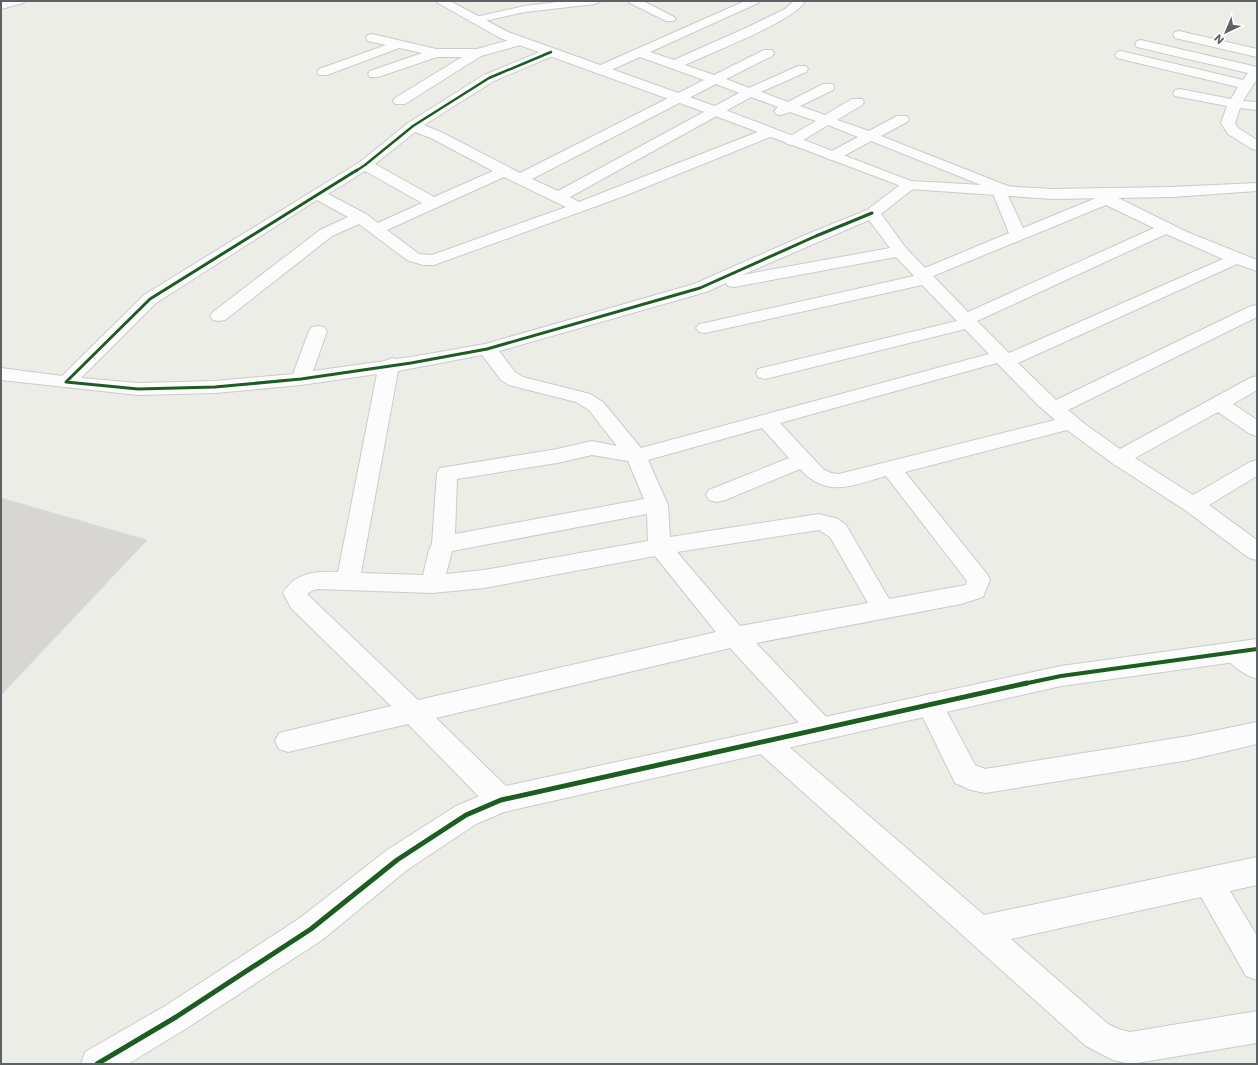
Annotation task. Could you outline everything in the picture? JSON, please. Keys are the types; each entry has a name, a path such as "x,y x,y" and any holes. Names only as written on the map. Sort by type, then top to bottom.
{"street":[{"path":"1,6 19,1"},
{"path":"442,1 504,35 715,111 909,186 1103,196 1257,187"},
{"path":"475,20 525,9 595,1"},
{"path":"634,1 670,19"},
{"path":"600,70 754,1"},
{"path":"676,64 752,30 789,10 798,3 796,1"},
{"path":"1179,36 1257,53"},
{"path":"372,38 436,53 477,53 520,41"},
{"path":"324,72 399,44"},
{"path":"1141,44 1257,71 1246,85 1228,123 1233,131 1257,146"},
{"path":"66,382 150,299 365,165 412,126 489,78 551,52"},
{"path":"640,52 872,137 1003,191 1018,235"},
{"path":"374,74 436,53"},
{"path":"400,101 477,53"},
{"path":"522,178 768,53"},
{"path":"1121,55 1246,85"},
{"path":"559,197 751,92 802,69"},
{"path":"752,126 828,87"},
{"path":"1180,93 1236,104 1257,106"},
{"path":"792,141 857,102"},
{"path":"833,156 872,137 902,119"},
{"path":"412,126 436,135 504,171 522,178 580,208"},
{"path":"317,194 360,217 413,257 423,260 434,260 580,208 770,132"},
{"path":"365,165 433,203"},
{"path":"377,229 504,171"},
{"path":"700,288 816,236 872,213 909,186"},
{"path":"1103,196 1165,229 1236,259 1257,266"},
{"path":"705,328 923,277 1103,196"},
{"path":"872,213 900,251 923,277 1055,409 1071,423 1119,458 1193,505 1257,552"},
{"path":"219,316 326,233 360,217"},
{"path":"765,373 968,321 1165,229"},
{"path":"1,374 138,389 215,387 301,379 392,364 411,363 487,349 700,288 900,251"},
{"path":"432,584 440,550 443,546 447,473 557,456 592,448 636,456 1004,358 1236,259"},
{"path":"1055,409 1257,310"},
{"path":"301,379 318,331"},
{"path":"487,349 508,376 516,381 583,398 596,406 636,456 657,505 660,547 735,637 822,729"},
{"path":"348,581 387,373 392,364"},
{"path":"1119,458 1257,382"},
{"path":"1218,403 1257,429"},
{"path":"767,421 816,474 827,480 839,481 1071,423"},
{"path":"717,495 803,460"},
{"path":"1193,505 1257,467"},
{"path":"288,741 735,637 883,610 975,591 979,580 891,468"},
{"path":"443,546 624,510 657,505"},
{"path":"501,800 299,602 295,593 300,585 309,581 432,584 484,579 660,547 820,522 830,525 838,531 883,610"},
{"path":"97,1064 176,1017 311,929 397,860 466,815 501,800 574,782 1061,676 1246,650 1257,669"},
{"path":"930,705 965,774 971,778 985,781 1189,748 1257,733"},
{"path":"764,741 1098,1035 1112,1044 1130,1048 1256,1029"},
{"path":"981,931 1257,871"},
{"path":"1208,882 1257,965"}],"building":[{"path":"1,498 147,540 1,695"}],"cycle path":[{"path":"551,52 489,78 413,126 365,165 150,299 66,382 138,389 215,387 301,379 411,363 487,349 700,288 816,236 872,213"},
{"path":"97,1064 176,1017 311,929 397,860 466,815 501,800 1061,676 1257,649"}]}
